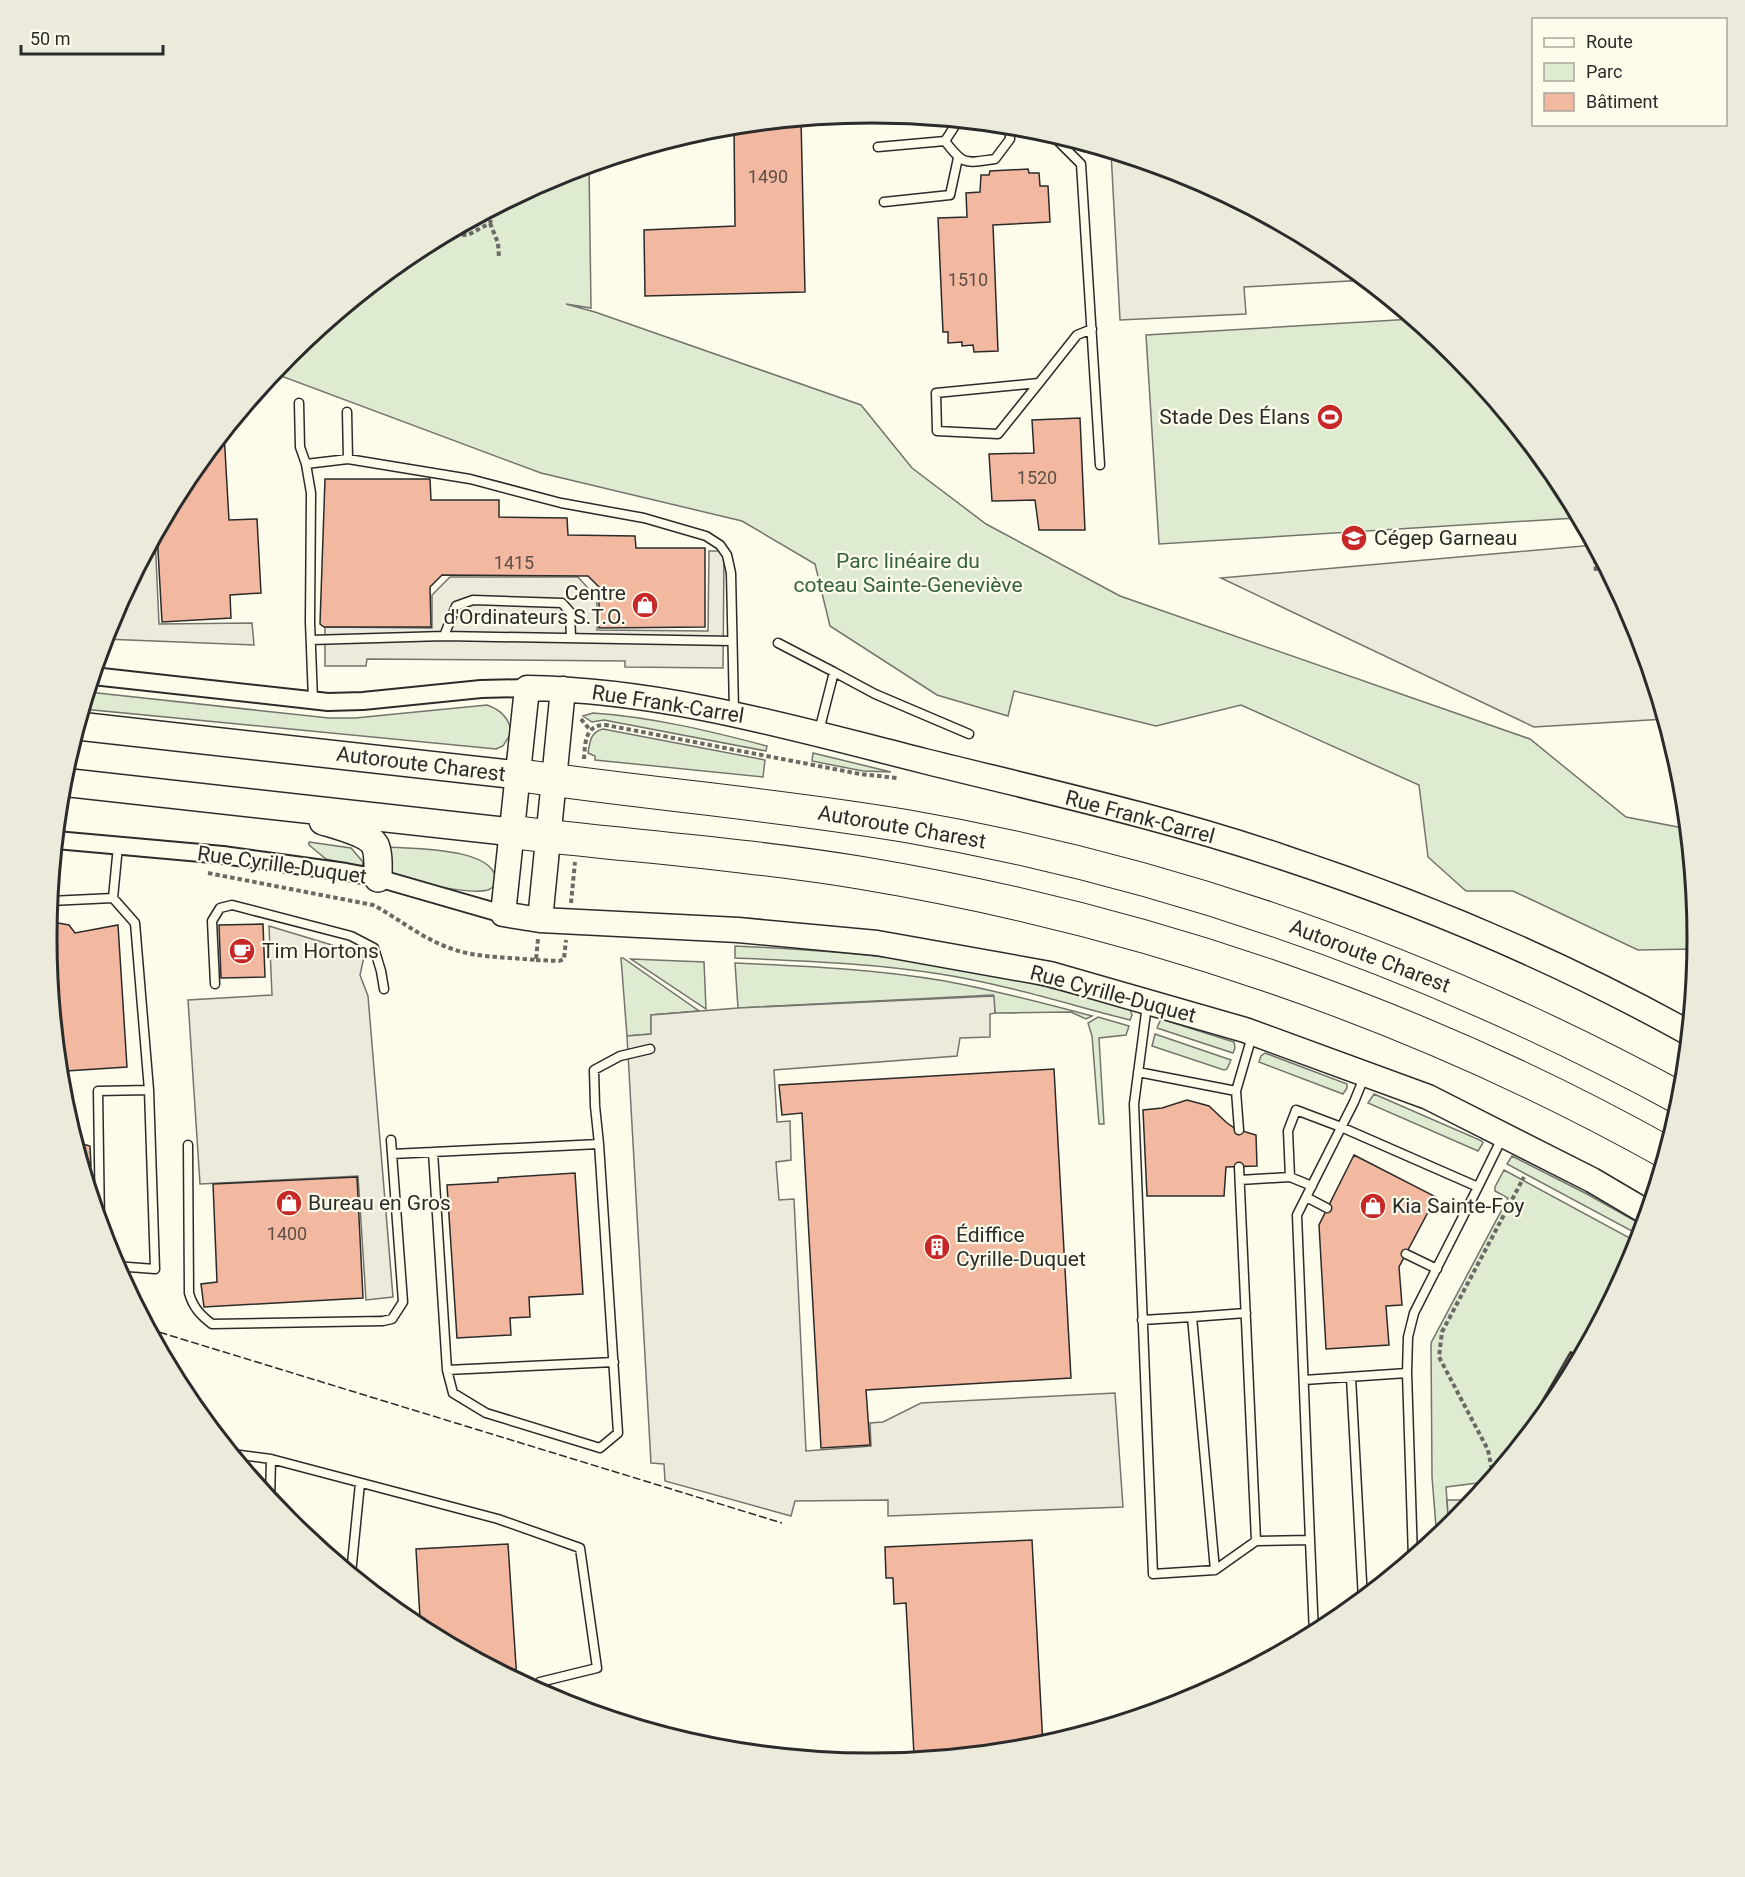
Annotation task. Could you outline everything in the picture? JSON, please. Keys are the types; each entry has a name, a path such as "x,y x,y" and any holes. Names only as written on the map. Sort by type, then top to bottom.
{"highway":[{"name":"Autoroute Charest","path":"518,775 793,808 910,827 1051,855 1160,884 1272,919 1416,973 1542,1028 1607,1059 1673,1094"},
{"path":"512,832 758,859 862,873 1014,903 1113,927 1269,976 1404,1026 1545,1090 1660,1149"}],"main road":[{"name":"Autoroute Charest","path":"85,727 518,775"},
{"path":"72,783 512,832"},
{"path":"274,805 368,838 375,847 378,878"}],"street":[{"name":"Rue Frank-Carrel","path":"100,677 313,700 363,701 464,690 563,688 656,698 734,714 1120,810 1284,857 1494,938 1580,976 1682,1030"},
{"path":"503,914 527,688"},
{"name":"Rue Frank-Carrel","path":"548,836 563,688"},
{"path":"540,920 548,836"},
{"name":"Rue Cyrille-Duquet","path":"63,841 223,855 378,878 503,914 540,920 738,930 877,943 1050,974 1253,1033 1428,1097 1592,1180 1642,1209"}],"lane":[{"path":"945,141 954,128"},
{"path":"945,141 958,158 968,163 995,159 1010,139 1010,135"},
{"path":"878,147 945,141"},
{"path":"1063,146 1081,164 1100,465"},
{"path":"884,202 950,195 958,158"},
{"path":"1039,383 936,393 938,431 998,434 1039,383 1077,335 1092,329"},
{"path":"299,403 300,447 306,464 311,493 313,700"},
{"path":"347,412 348,459"},
{"path":"306,464 348,459 470,479 561,503 644,518 706,536 720,545 727,555 731,573 734,714"},
{"path":"444,636 456,606 473,600 484,600 562,603 570,612 571,638"},
{"path":"311,640 444,636 732,640"},
{"path":"778,643 874,693 969,734"},
{"path":"818,734 834,672"},
{"path":"118,846 112,898 135,923 149,1090 155,1269 126,1267"},
{"path":"58,901 112,898"},
{"path":"215,984 212,921 220,908 232,905 351,936 374,948 384,989"},
{"path":"1148,1002 1134,1104 1153,1574 1215,1570 1256,1541 1310,1540"},
{"path":"1239,1130 1236,1091 1253,1033"},
{"path":"433,1152 447,1370 453,1393 486,1413 600,1448 618,1433 599,1144 594,1106 594,1070 620,1056 650,1048"},
{"path":"1138,1072 1236,1091"},
{"path":"1314,1625 1298,1215 1365,1074"},
{"path":"100,1200 98,1091 149,1090"},
{"path":"1290,1177 1288,1131 1296,1110 1341,1127 1478,1187"},
{"path":"1413,1549 1407,1374 1408,1338 1414,1313 1504,1135"},
{"path":"188,1145 189,1293 197,1310 212,1324 383,1321 392,1319 403,1302 391,1140"},
{"path":"392,1154 599,1144"},
{"path":"1239,1167 1256,1541"},
{"path":"1240,1179 1290,1177 1312,1186"},
{"path":"1306,1197 1327,1208"},
{"path":"1406,1254 1437,1269"},
{"path":"1142,1320 1246,1313"},
{"path":"1192,1317 1215,1570"},
{"path":"447,1370 614,1362"},
{"path":"1304,1380 1407,1374"},
{"path":"1351,1377 1362,1590"},
{"path":"243,1456 271,1460 498,1519 580,1548 597,1668 540,1683"},
{"path":"270,1488 271,1460"},
{"path":"352,1566 360,1483"}],"path":[{"path":"492,218 490,224 498,243 499,258"},
{"path":"461,235 468,235 490,224"},
{"path":"1595,561 1596,573"},
{"path":"572,893 575,868"},
{"path":"201,872 373,905 448,948 473,954 559,961 564,958 565,953"},
{"path":"536,960 540,920"},
{"path":"1492,1469 1488,1450 1439,1357 1442,1332 1524,1177"}],"green space":[{"name":"Parc linéaire du coteau Sainte-Geneviève","path":"589,174 591,308 566,304 595,312 861,405 912,468 986,524 1120,596 1530,739 1626,817 1680,827 1686,885 1688,949 1638,950 1513,891 1466,891 1428,857 1419,785 1241,705 1156,726 1014,691 1008,716 937,695 830,626 815,564 742,521 541,473 282,376 335,325 419,260 512,207"},
{"name":"Stade Des Élans","path":"1403,320 1449,362 1486,401 1551,485 1571,518 1159,544 1146,335"},
{"path":"95,693 329,718 355,718 487,705 497,709 509,723 511,733 503,746 496,749 90,710"},
{"path":"593,713 659,721 702,730 767,746 766,751 604,720 592,722 583,716"},
{"path":"603,729 765,760 763,777 595,760 595,756 588,753 590,741 595,732"},
{"path":"813,753 891,772 863,771 812,761"},
{"path":"309,842 351,848 363,862 362,867 326,859 309,845"},
{"path":"389,847 453,852 470,857 484,863 494,872 496,884 488,890 468,891 394,876"},
{"path":"735,946 840,952 968,969 1130,1009 1132,1015 1130,1020 988,983 914,970 838,963 735,958"},
{"path":"621,958 699,1011 651,1015 651,1034 627,1036"},
{"path":"631,959 704,962 706,1009"},
{"path":"735,963 840,969 919,977 982,988 1092,1016 1086,1019 1071,1012 995,1013 993,995 738,1008"},
{"path":"1098,1017 1129,1026 1126,1035 1099,1038 1104,1124 1099,1124 1092,1036 1088,1023"},
{"path":"1161,1019 1234,1042 1233,1053 1157,1028"},
{"path":"1155,1034 1231,1060 1227,1069 1224,1070 1152,1046"},
{"path":"1265,1053 1347,1084 1347,1088 1343,1094 1259,1062"},
{"path":"1374,1094 1483,1143 1478,1151 1368,1103"},
{"path":"1512,1156 1587,1194 1637,1222 1633,1232 1507,1164"},
{"path":"1504,1170 1631,1239 1604,1299 1579,1346 1574,1354 1570,1352 1533,1416 1480,1483 1446,1487 1448,1516 1436,1527 1432,1477 1431,1343 1508,1198 1495,1191"}],"shaded area":[{"path":"1111,159 1185,185 1233,207 1326,260 1354,281 1244,287 1246,314 1120,320"},
{"path":"1587,546 1626,626 1645,676 1658,719 1534,727 1221,578"},
{"path":"156,550 159,624 252,623 254,645 114,639"},
{"path":"709,551 724,551 723,668 625,667 625,661 367,659 366,666 325,666 325,627 432,628 432,595 450,577 578,577 597,598 597,630 708,631"},
{"path":"269,926 355,952 364,957 360,975 368,996 393,1297 366,1300 358,1176 200,1184 188,1000 272,995"},
{"path":"994,996 995,1013 990,1014 990,1037 960,1038 957,1056 774,1070 777,1122 790,1121 791,1160 776,1162 779,1200 794,1199 806,1451 871,1446 870,1423 883,1422 921,1403 1115,1393 1123,1507 888,1516 888,1500 795,1501 791,1516 665,1481 664,1464 651,1463 627,1036 651,1034 651,1015 738,1008"},
{"path":"1447,1500 1463,1500 1449,1515"}],"building":[{"path":"801,127 805,292 645,296 644,230 735,226 734,135"},
{"path":"1028,169 1029,173 1039,173 1040,186 1048,186 1050,222 993,225 998,351 974,352 973,345 962,346 962,342 948,343 948,332 943,332 938,218 967,217 966,193 980,192 981,175 989,175 990,171"},
{"path":"1080,418 1085,530 1039,530 1035,500 992,501 989,454 1034,453 1032,420"},
{"path":"225,444 229,520 257,519 261,593 230,595 231,618 162,622 158,546 194,485"},
{"path":"325,479 430,479 431,500 499,500 499,517 567,518 568,535 635,536 636,548 705,548 705,627 599,628 599,587 588,576 442,575 430,587 431,627 324,627 320,624"},
{"path":"58,923 69,925 75,933 118,925 127,1067 68,1071 59,992"},
{"path":"263,924 265,977 221,978 219,925"},
{"name":"Édiffice Cyrille-Duquet","path":"1054,1069 1071,1378 866,1390 870,1445 821,1448 802,1113 782,1115 779,1085"},
{"path":"1187,1100 1209,1106 1236,1129 1256,1135 1257,1166 1226,1167 1224,1196 1147,1196 1143,1110 1162,1108"},
{"path":"84,1144 90,1146 90,1166"},
{"path":"1354,1155 1436,1197 1399,1267 1402,1305 1386,1306 1389,1345 1326,1349 1319,1225"},
{"path":"575,1173 583,1294 529,1297 530,1317 510,1318 511,1335 457,1338 447,1185 498,1182 498,1178"},
{"path":"357,1177 363,1298 204,1307 201,1284 217,1282 213,1184"},
{"path":"1571,1352 1574,1354 1551,1392 1535,1413"},
{"path":"1032,1540 1042,1736 979,1747 914,1752 906,1603 894,1604 893,1578 886,1578 885,1547"},
{"path":"508,1544 516,1672 420,1618 416,1549"}],"fence":[{"path":"159,1332 782,1523"}],"place":[{"name":"Stade Des Élans","path":"1330,417"},
{"name":"Cégep Garneau","path":"1354,538"},
{"name":"Centre d'Ordinateurs S.T.O.","path":"645,605"},
{"name":"Tim Hortons","path":"242,951"},
{"name":"Bureau en Gros","path":"289,1203"},
{"name":"Kia Sainte-Foy","path":"1373,1206"},
{"name":"Édiffice Cyrille-Duquet","path":"937,1247"}]}
